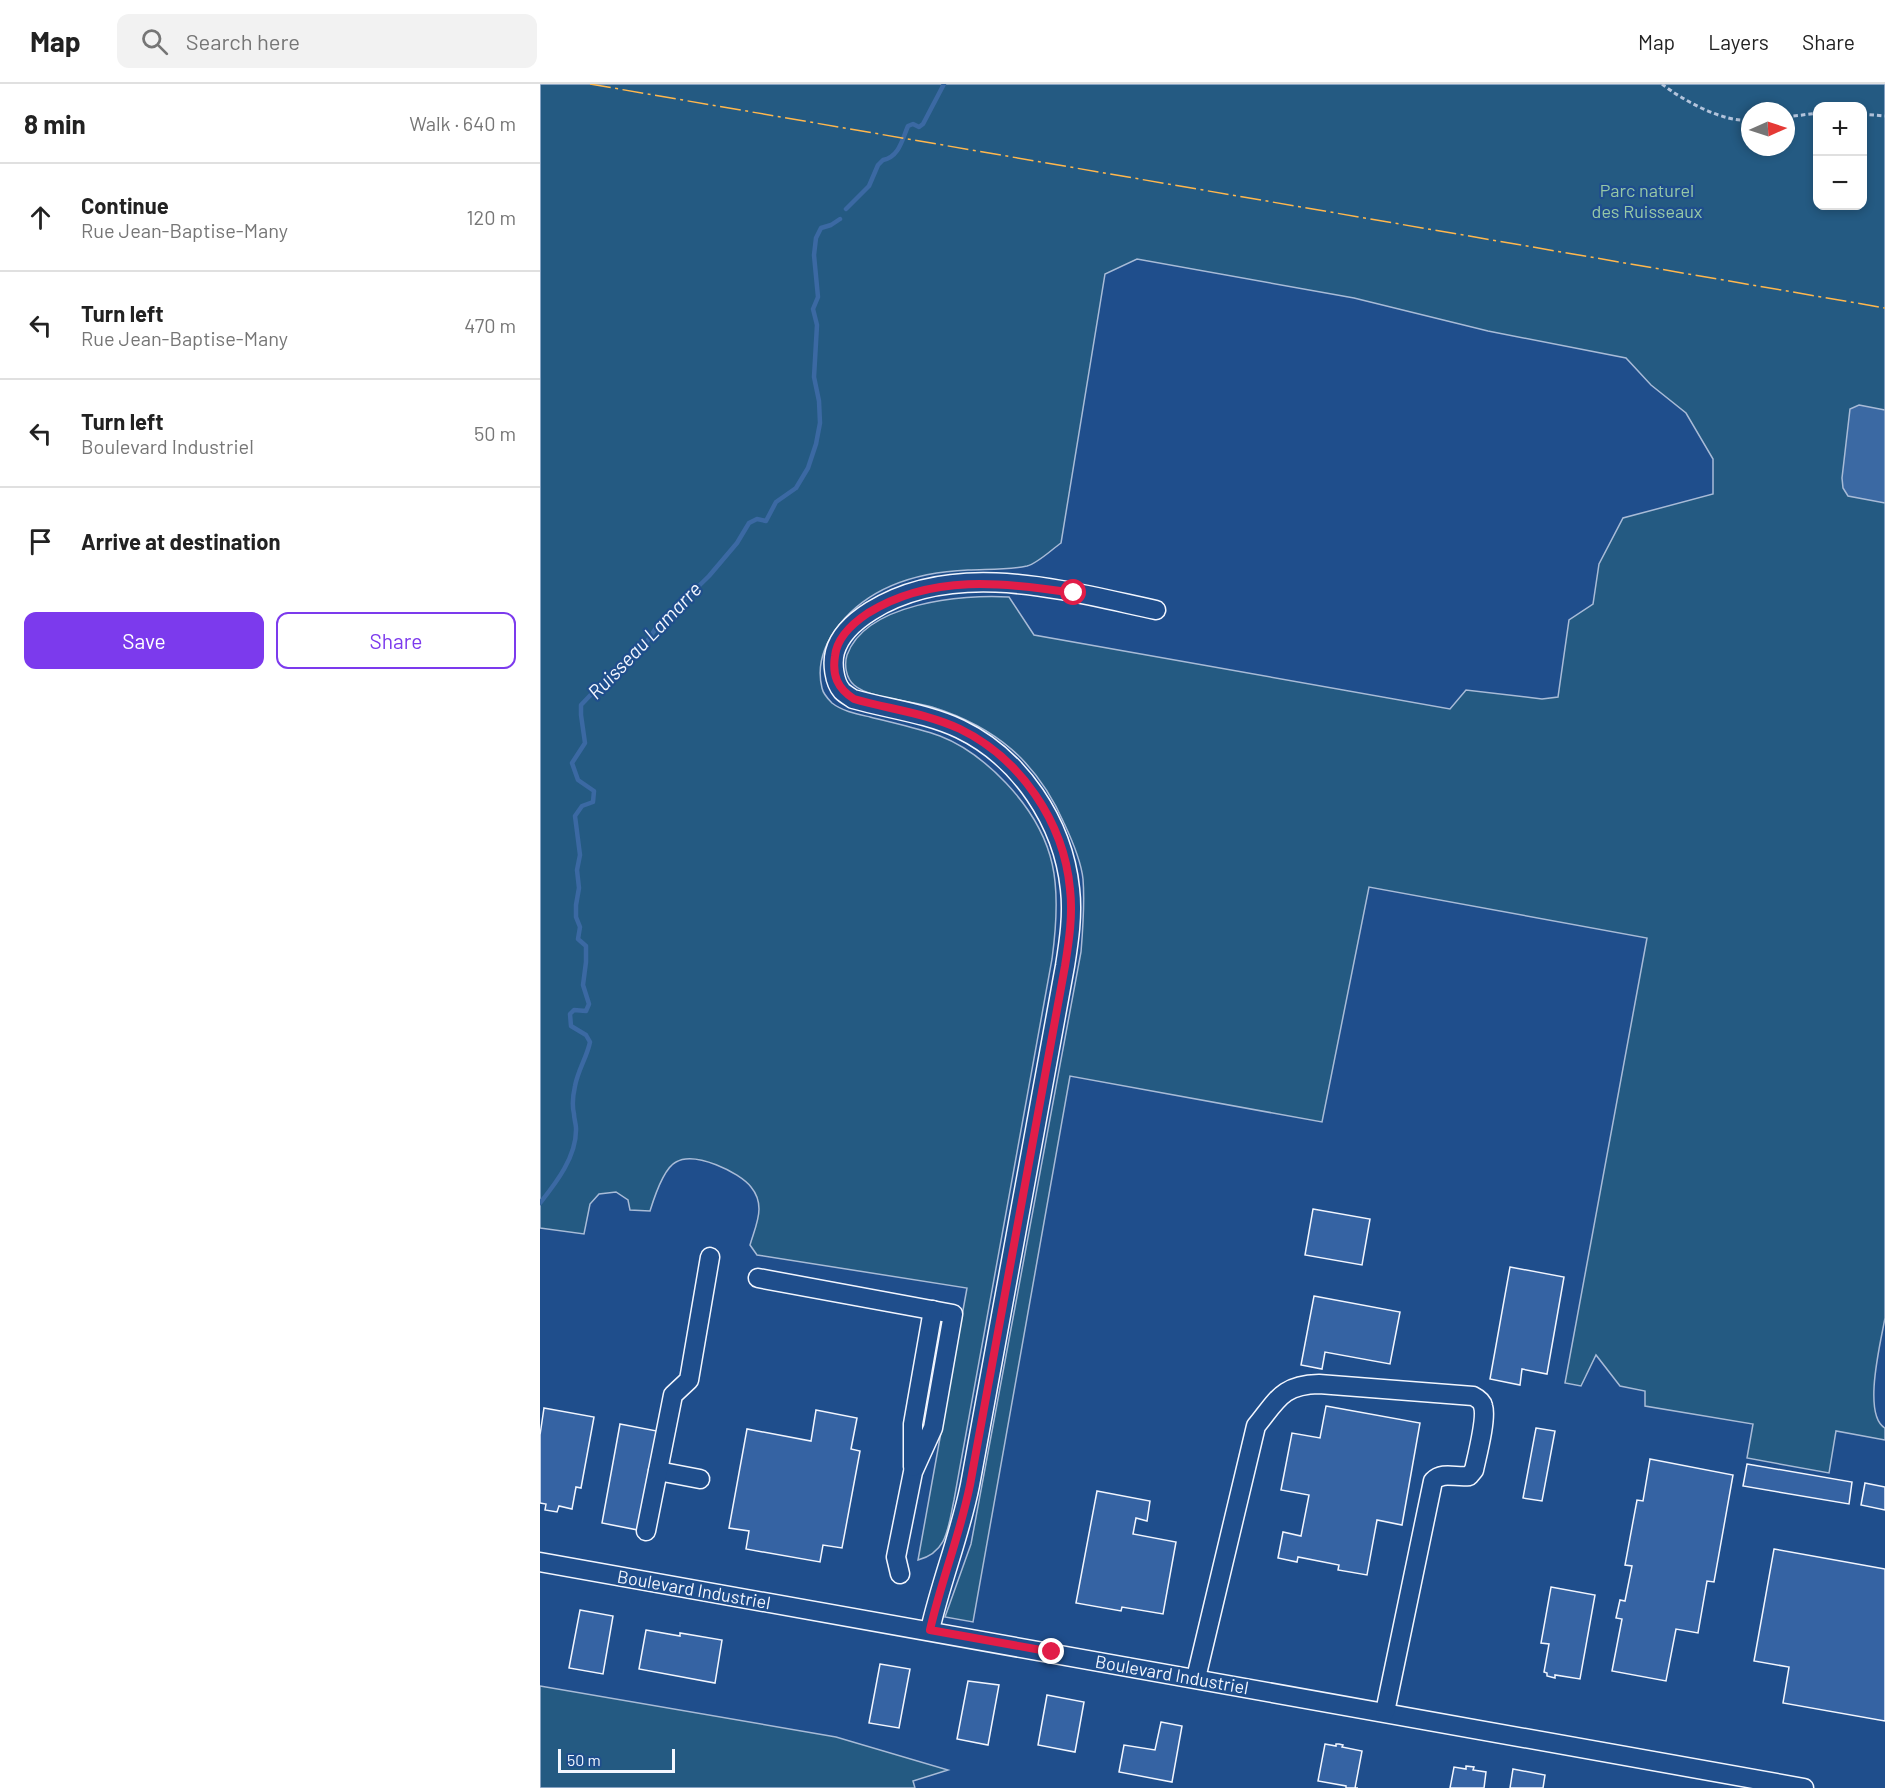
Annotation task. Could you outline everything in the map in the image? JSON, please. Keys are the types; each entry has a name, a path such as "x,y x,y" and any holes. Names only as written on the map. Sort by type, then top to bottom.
{"street":[{"path":"930,1630 940,1587 957,1541 970,1485 1065,966 1070,929 1070,890 1063,850 1046,813 1035,793 1005,759 976,738 943,722 854,699 842,692 834,667 835,654 839,641 848,629 862,617 900,597 939,586 989,583 1028,586 1156,610"},
{"path":"646,1531 673,1395 689,1380 710,1257"},
{"path":"758,1278 953,1314 933,1428 913,1472 896,1557 900,1574"},
{"path":"1196,1678 1256,1426 1284,1392 1301,1385 1319,1384 1473,1396 1478,1398 1483,1406 1484,1417 1474,1470 1469,1476 1443,1475 1437,1476 1433,1481 1384,1712"},
{"path":"658,1471 700,1479"},
{"name":"Boulevard Industriel","path":"540,1562 1804,1788"}],"path":[{"path":"1662,84 1721,117 1741,121"},
{"path":"1795,116 1813,114"},
{"path":"1867,114 1885,116"}],"green space":[{"name":"Parc naturel des Ruisseaux","path":"540,84 1885,84 1885,1318 1877,1359 1874,1394 1878,1420 1885,1428 1885,1440 1836,1431 1829,1473 1747,1458 1753,1424 1645,1406 1645,1391 1620,1386 1596,1355 1581,1386 1565,1383 1647,938 1369,887 1322,1122 1070,1076 973,1622 945,1617 971,1544 1081,952 1083,879 1078,857 1064,823 1041,782 1027,765 995,736 955,715 932,707 869,693 854,685 847,675 846,663 847,655 857,637 894,613 918,605 967,597 1009,597 1034,635 1450,709 1466,690 1542,699 1558,697 1569,620 1593,604 1599,564 1623,518 1713,494 1713,459 1686,413 1651,385 1626,358 1488,331 1354,298 1137,259 1105,274 1061,543 1027,566 950,571 897,583 866,600 852,611 830,639 821,662 820,679 823,690 836,706 850,712 923,730 950,740 976,756 999,776 1037,823 1046,844 1056,886 1052,959 954,1500 948,1529 941,1545 928,1556 918,1560 967,1288 757,1255 750,1245 759,1209 753,1189 737,1175 716,1165 694,1159 676,1162 667,1170 650,1211 630,1210 628,1200 616,1192 599,1194 590,1204 584,1234 540,1228"},
{"path":"540,1686 836,1737 948,1770 913,1781 915,1788 540,1788"}],"shaded area":[{"path":"1859,405 1885,410 1885,503 1848,496 1843,488 1842,478 1850,409"}],"building":[{"path":"1313,1209 1370,1219 1362,1265 1305,1255"},
{"path":"1510,1267 1564,1277 1547,1374 1522,1369 1520,1385 1490,1379"},
{"path":"1314,1296 1400,1312 1390,1364 1325,1352 1322,1369 1301,1365"},
{"path":"1326,1406 1420,1423 1402,1525 1377,1520 1367,1575 1338,1570 1339,1565 1298,1557 1297,1562 1278,1558 1283,1532 1301,1536 1309,1495 1281,1490 1292,1433 1320,1438"},
{"path":"544,1408 594,1417 581,1488 576,1487 572,1509 559,1506 557,1512 545,1510 546,1504 540,1503 540,1435"},
{"path":"816,1410 857,1418 851,1449 860,1451 842,1548 823,1545 820,1562 746,1549 749,1531 729,1528 747,1429 811,1441"},
{"path":"620,1424 657,1431 638,1530 602,1523"},
{"path":"1536,1428 1555,1431 1542,1501 1523,1498"},
{"path":"1650,1459 1733,1475 1714,1582 1707,1581 1698,1633 1676,1629 1666,1681 1612,1671 1622,1619 1616,1618 1620,1600 1625,1601 1632,1566 1625,1565 1637,1500 1643,1501"},
{"path":"1747,1464 1852,1482 1849,1504 1743,1486"},
{"path":"1865,1483 1885,1487 1885,1510 1861,1505"},
{"path":"1097,1491 1150,1501 1147,1521 1136,1518 1133,1534 1176,1542 1163,1614 1122,1607 1121,1611 1076,1603"},
{"path":"1774,1549 1885,1569 1885,1721 1783,1703 1789,1667 1754,1661"},
{"path":"1551,1587 1595,1595 1580,1679 1555,1675 1555,1678 1547,1676 1544,1672 1549,1644 1541,1643"},
{"path":"580,1610 613,1616 603,1674 569,1668"},
{"path":"646,1630 722,1640 715,1683 639,1669"},
{"path":"880,1664 910,1669 899,1728 869,1723"},
{"path":"968,1681 999,1685 988,1745 957,1739"},
{"path":"1047,1695 1084,1702 1075,1752 1038,1745"},
{"path":"1161,1722 1182,1726 1172,1782 1119,1772 1124,1745 1155,1750"},
{"path":"1325,1744 1336,1746 1339,1744 1343,1745 1342,1747 1362,1751 1355,1788 1318,1781"},
{"path":"1466,1766 1474,1767 1473,1770 1486,1772 1484,1788 1450,1788 1454,1767 1466,1769"},
{"path":"1513,1769 1545,1775 1543,1788 1510,1788"}],"waterway":[{"name":"Ruisseau Lamarre","path":"846,209 869,186 878,165 896,152 908,126 913,124 919,127 923,124 944,84"},
{"name":"Ruisseau Lamarre","path":"540,1203 559,1178 573,1149 576,1128 573,1108 576,1080 590,1042 586,1035 571,1026 570,1014 574,1010 586,1011 589,1004 583,985 586,946 578,939 580,927 576,917 579,888 577,870 580,855 575,816 582,806 593,802 594,791 578,780 572,763 585,743 581,705 620,664 644,646 656,628 709,576 737,543 749,523 757,519 766,521 776,502 796,488 808,468 820,423 819,401 814,377 817,325 813,309 818,297 814,255 816,238 821,228 840,219"}],"power":[{"path":"590,84 1885,308"}],"route":[{"path":"1052,1652 930,1630 940,1587 952,1557 965,1510 1065,966 1071,910 1068,871 1056,833 1035,793 1005,759 976,738 943,722 854,699 842,692 834,667 839,641 848,629 880,606 919,591 939,586 989,583 1074,593"}]}
